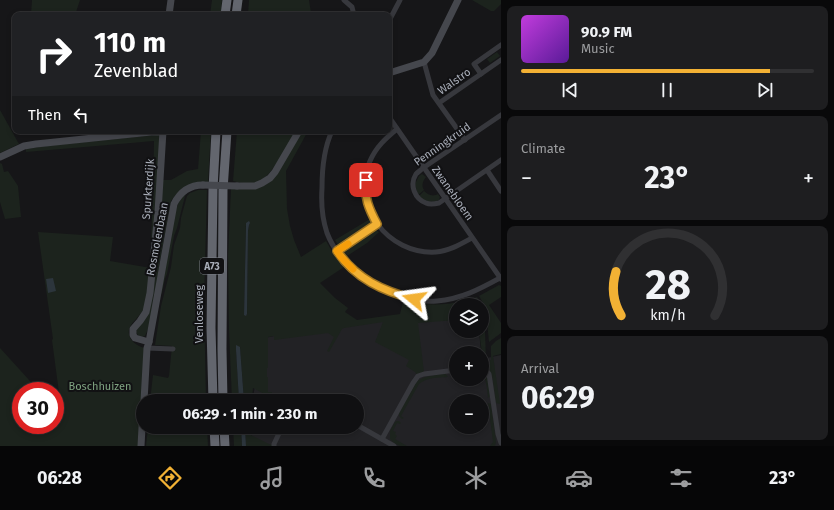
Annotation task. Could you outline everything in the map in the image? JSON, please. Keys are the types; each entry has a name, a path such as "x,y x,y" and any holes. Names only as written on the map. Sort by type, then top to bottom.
{"highway":[{"path":"225,12 227,0"},
{"path":"236,12 238,0"},
{"name":"Venloseweg","path":"213,394 211,328 213,189 216,134"},
{"name":"A73","path":"223,394 223,197 227,134"},
{"path":"214,434 214,446"},
{"path":"224,434 225,446"}],"street":[{"path":"169,12 171,0"},
{"path":"344,0 352,7 353,12"},
{"path":"392,15 400,0"},
{"path":"392,72 424,62 432,53 458,0"},
{"name":"Walstro","path":"481,74 474,64 501,46"},
{"name":"Walstro","path":"439,103 501,60"},
{"path":"424,62 433,95 465,140"},
{"name":"Penningkruid","path":"501,115 423,168 414,180 413,189 420,200 432,204 439,203 501,160"},
{"name":"Zwanebloem","path":"392,122 500,279"},
{"path":"392,133 397,129"},
{"path":"0,157 24,146 132,134"},
{"name":"Spurkterdijk","path":"148,345 135,338 132,333 133,329 146,312 150,293 158,212 163,134"},
{"name":"Rosmolenbaan","path":"148,345 174,204 178,196 185,190 196,185 255,186 262,183 276,172 296,134"},
{"path":"331,134 326,151 322,179 322,216 328,234 337,251 358,274 381,288 398,295 414,299 436,301 453,298 475,291 500,279"},
{"path":"391,134 375,151 366,172 365,189 367,204 377,224 397,243 407,248 421,251 436,252 451,249 472,238"},
{"path":"486,170 501,191"},
{"path":"337,251 377,224"},
{"path":"144,394 148,345 173,349"},
{"path":"382,439 418,376 449,371"},
{"path":"489,374 498,434 501,444"},
{"path":"364,429 394,446"},
{"path":"140,446 141,434"},
{"path":"274,446 279,434"}],"shaded area":[{"path":"249,221 246,316 244,315 246,223"},
{"path":"53,278 56,291 48,293 46,279"},
{"path":"449,320 449,338 480,338 480,346 449,346 449,386 489,386 489,358 501,355 501,446 253,446 252,434 364,434 364,394 253,394 265,338 336,322"},
{"path":"236,345 240,347 243,394 239,394"},
{"path":"241,434 245,434 246,446 242,446"}],"green space":[{"path":"32,0 80,0 76,12 31,12"},
{"path":"212,0 222,0 221,12 210,12"},
{"path":"249,0 309,0 311,12 248,12"},
{"path":"472,0 501,0 501,4 494,11 491,11"},
{"path":"497,52 500,56 490,63 487,59"},
{"path":"0,110 12,134 19,144 0,153"},
{"path":"201,134 211,134 208,182 196,184 183,189 171,201 152,314 145,336 142,337 137,334 136,330 142,322 163,180 171,180 187,171 198,169"},
{"path":"237,134 294,134 279,160 269,174 263,179 249,184 233,181"},
{"path":"300,134 306,134 286,171 287,209 294,240 301,257 326,241 344,267 320,283 348,308 345,312 357,320 400,314 403,302 449,304 449,321 418,323 424,372 417,375 406,366 409,360 375,342 383,322 342,329 329,352 327,351 334,337 328,333 274,340 274,336 268,337 267,377 268,392 272,392 272,394 264,394 253,388 253,394 243,394 240,347 236,350 239,394 232,394 228,257 231,188 261,186","holes":["246,223 250,223 248,231 247,315 244,315"]},
{"path":"158,135 161,137 153,239 151,239 154,141 26,152 26,149 46,146"},
{"path":"0,163 2,164 4,172 8,171 18,186 21,217 5,219 0,202"},
{"path":"422,174 426,177 423,183 424,190 418,195 415,184 419,176"},
{"path":"198,190 207,190 204,301 206,394 151,394 153,375 168,378 169,376 172,346 155,345 161,306 171,267 174,245 180,228 187,196"},
{"path":"424,191 431,195 438,194 440,197 439,200 431,202 419,196"},
{"path":"188,192 185,196 174,236 167,274 160,297 175,212 180,199"},
{"path":"370,219 372,225 339,246 335,240"},
{"path":"373,229 379,232 367,243 347,256 344,250"},
{"name":"Boschhuizen","path":"38,232 113,237 110,261 151,268 146,305 129,329 130,337 134,343 144,348 143,394 136,394 136,434 141,434 141,446 0,446 0,348 31,382 12,382 12,434 64,434 64,382 58,382"},
{"path":"499,285 501,286 501,297 489,305 489,298 480,298 479,296"},
{"path":"489,305 501,323 501,333 489,342"},
{"path":"480,338 485,338 486,346 481,346"},
{"path":"501,338 501,354 493,356 500,404 496,403 492,375 489,370 491,346"},
{"path":"445,373 448,377 429,379 419,384 401,416 404,418 402,419 399,416 399,412 417,381 425,377"},
{"path":"486,386 488,386 490,396 489,397 489,394 488,394"},
{"path":"489,403 491,404 496,442 495,446 490,446 493,442"},
{"path":"397,421 401,423 397,423 393,431 396,432 395,434 397,436 395,439 407,446 400,446 390,439 390,431"},
{"path":"147,434 207,434 208,446 146,446"},
{"path":"233,434 241,434 242,446 234,446"},
{"path":"245,434 251,434 272,445 272,446 246,446"}],"slow traffic":[{"path":"348,244 337,251 353,269"}],"route":[{"path":"366,180 365,189 367,204 377,224 337,251 358,274 365,279 398,295 414,299"}]}
